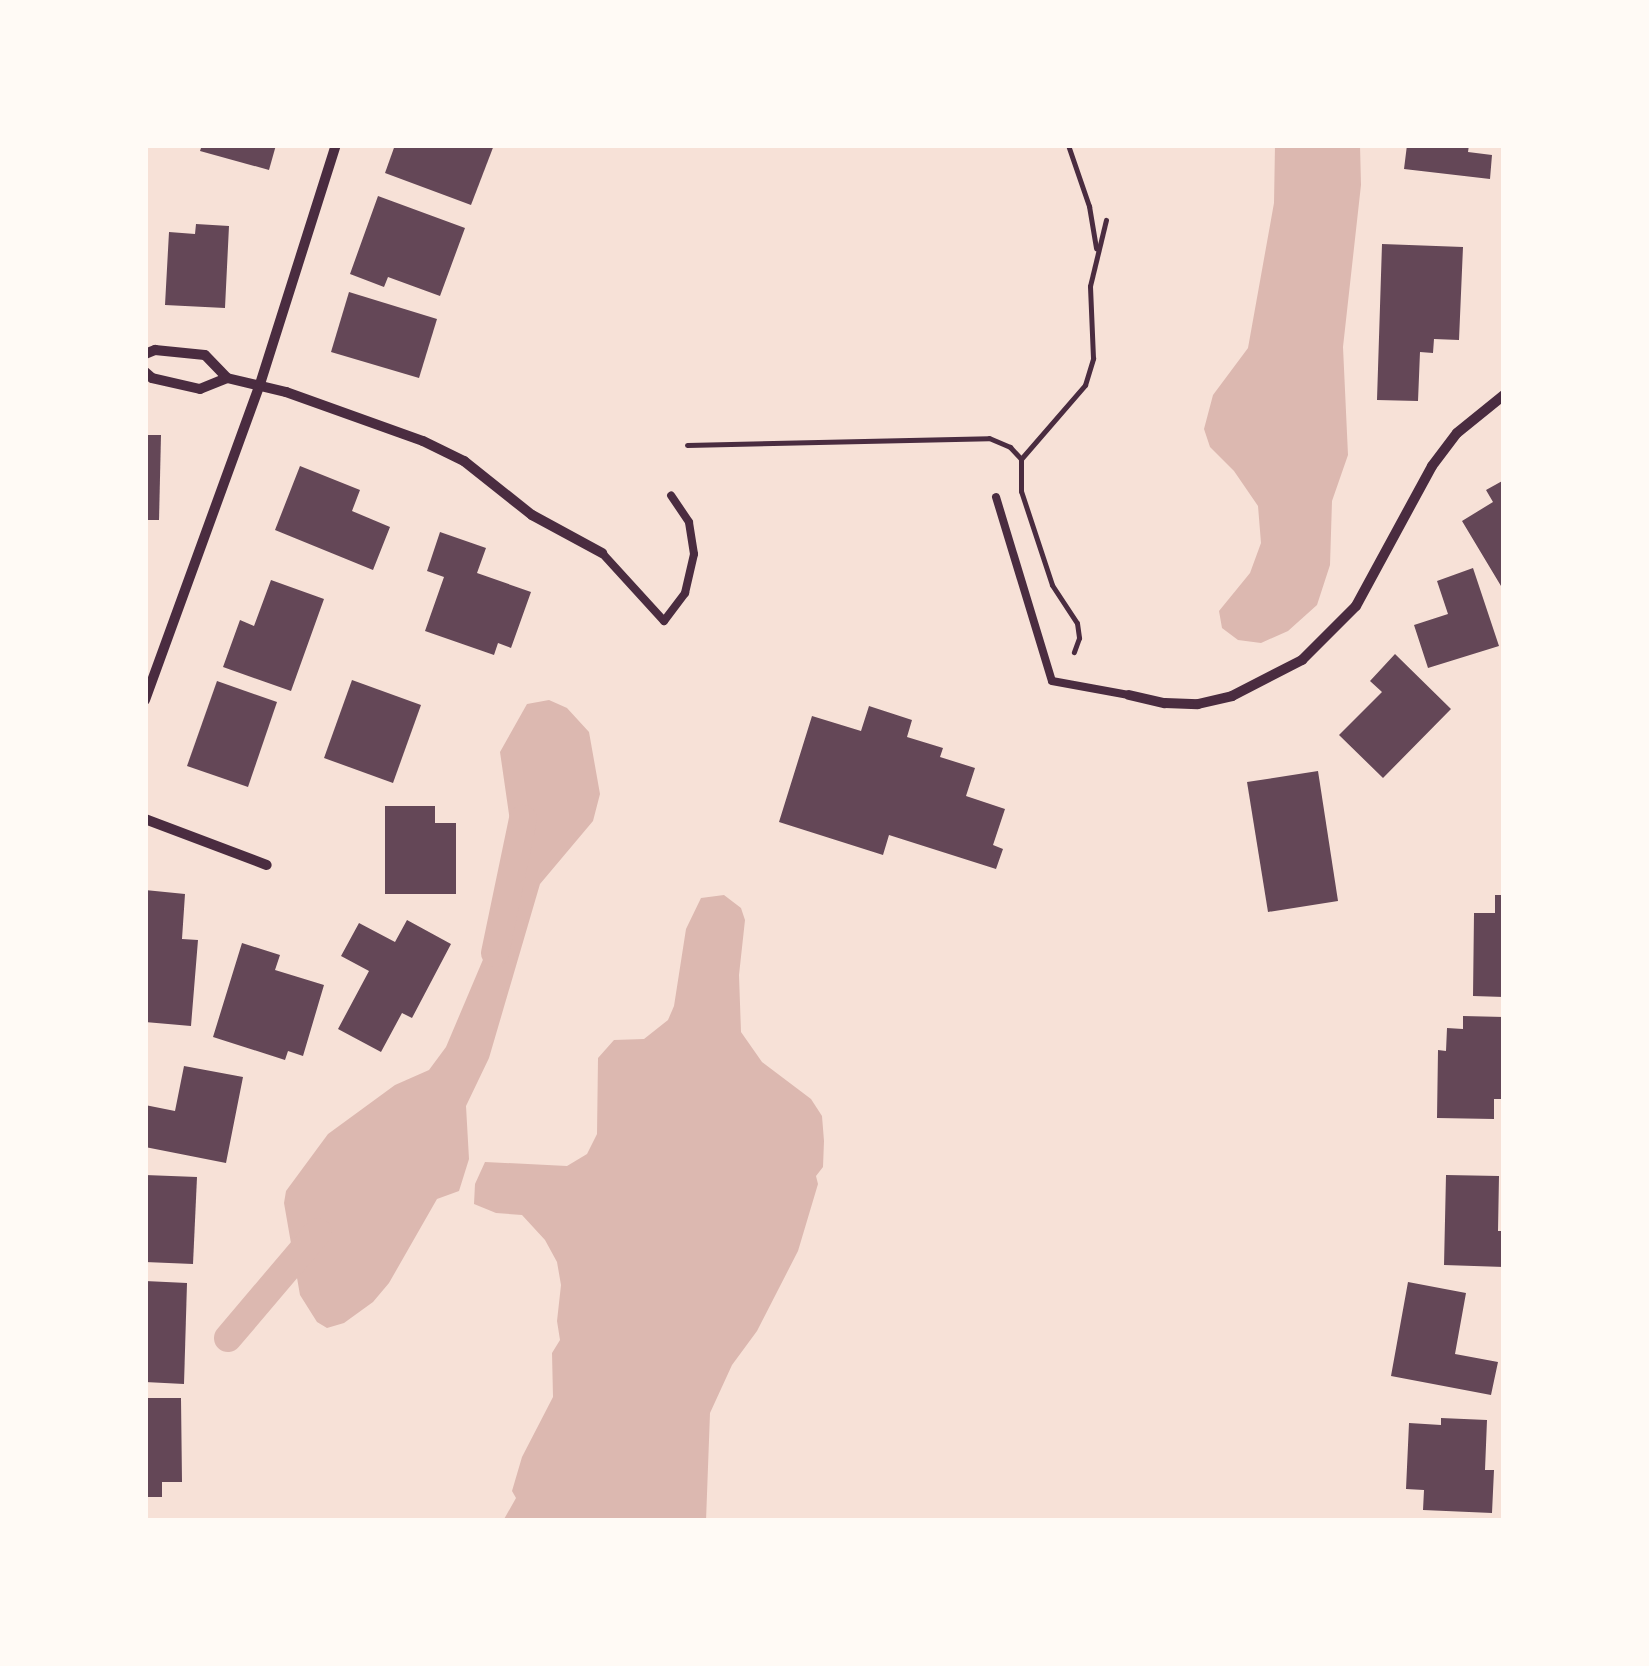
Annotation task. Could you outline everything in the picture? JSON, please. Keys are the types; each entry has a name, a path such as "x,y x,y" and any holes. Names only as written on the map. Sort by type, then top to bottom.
{"street":[{"path":"145,700 260,384 336,145"},
{"path":"145,354 155,350 205,355 227,378"},
{"path":"145,372 152,378 200,390 227,378 260,384 422,441 464,461 532,516 602,553"},
{"path":"1130,695 1164,703 1198,704 1232,696 1302,660 1356,606 1432,466 1457,434 1504,395"},
{"path":"145,819 267,865"}],"lane":[{"path":"602,553 664,621 685,593 694,554 689,522 671,494"},
{"path":"996,497 1052,682 1130,695"}],"path":[{"path":"1068,145 1089,206 1096,250"},
{"path":"1074,652 1079,638 1077,623 1052,585 1021,492 1021,460 1084,385 1093,358 1090,286 1106,220"},
{"path":"688,445 990,438 1010,447 1021,460"}],"shaded area":[{"path":"1275,145 1360,145 1361,185 1343,347 1348,455 1332,501 1330,565 1317,605 1288,631 1261,643 1238,640 1222,628 1219,611 1250,573 1261,543 1258,506 1234,471 1210,447 1204,429 1213,395 1248,348 1274,203"},
{"path":"549,700 567,708 589,732 600,794 593,821 540,884 489,1058 466,1106 469,1159 459,1191 437,1199 389,1283 373,1302 344,1323 327,1328 317,1322 300,1295 284,1203 286,1191 328,1134 395,1085 429,1070 446,1047 512,891 515,856 500,752 527,704"},
{"path":"724,895 741,908 745,920 739,975 741,1032 762,1062 811,1099 822,1116 824,1141 823,1167 816,1176 818,1184 798,1251 757,1331 732,1365 710,1413 706,1521 503,1521 516,1498 512,1491 522,1457 553,1397 552,1353 560,1340 557,1321 561,1285 557,1262 545,1240 522,1215 496,1213 474,1204 475,1184 485,1162 567,1166 587,1154 597,1134 598,1058 614,1040 644,1039 668,1020 674,1006 686,929 701,898"}],"building":[{"path":"202,145 276,145 269,170 200,151"},
{"path":"395,145 494,145 471,205 385,173"},
{"path":"1407,145 1469,145 1468,152 1492,155 1490,179 1404,169"},
{"path":"378,196 465,228 440,296 388,277 384,287 350,274"},
{"path":"196,224 229,226 225,308 165,305 169,232 195,234"},
{"path":"1382,244 1463,247 1459,340 1434,339 1433,353 1420,352 1418,401 1377,400"},
{"path":"349,292 437,319 419,378 331,352"},
{"path":"145,435 161,435 159,520 145,520"},
{"path":"300,466 360,490 352,511 390,527 373,570 275,530"},
{"path":"1504,480 1501,586 1462,521 1493,502 1486,490"},
{"path":"440,532 486,548 477,573 531,592 511,648 498,643 494,655 425,631 444,577 427,571"},
{"path":"1473,568 1499,646 1428,668 1414,625 1448,614 1437,581"},
{"path":"271,580 324,599 291,691 223,667 240,620 254,626"},
{"path":"1395,654 1451,709 1383,778 1339,735 1382,692 1370,681"},
{"path":"352,680 421,705 393,783 324,758"},
{"path":"217,681 277,702 248,787 187,766"},
{"path":"869,706 912,720 907,737 943,748 940,757 975,768 966,796 1005,809 993,845 1003,849 996,869 889,835 883,855 779,822 812,716 861,731"},
{"path":"1318,771 1338,901 1268,912 1247,782"},
{"path":"385,806 435,806 435,823 456,823 456,894 385,894"},
{"path":"145,890 185,894 182,939 198,940 191,1026 145,1022"},
{"path":"1495,895 1504,895 1504,997 1473,996 1474,913 1495,913"},
{"path":"407,920 451,944 412,1018 402,1013 381,1052 338,1029 369,971 341,956 359,923 395,942"},
{"path":"242,943 280,955 275,970 324,985 303,1056 288,1051 285,1060 213,1037"},
{"path":"1463,1016 1504,1017 1504,1099 1494,1099 1494,1119 1437,1118 1438,1050 1446,1051 1447,1028 1463,1029"},
{"path":"184,1066 243,1077 226,1163 145,1147 145,1105 175,1111"},
{"path":"145,1175 197,1177 193,1264 145,1262"},
{"path":"1446,1175 1499,1176 1498,1231 1504,1231 1504,1267 1444,1265"},
{"path":"145,1281 187,1283 184,1384 145,1382"},
{"path":"1408,1282 1466,1293 1455,1354 1498,1362 1491,1395 1391,1376"},
{"path":"145,1398 181,1398 182,1482 162,1482 162,1497 145,1497"},
{"path":"1441,1418 1487,1420 1485,1470 1494,1470 1492,1513 1423,1510 1424,1490 1406,1489 1409,1423 1441,1425"}],"waterway":[{"path":"495,953 523,819"},
{"path":"228,1338 318,1232"}]}
